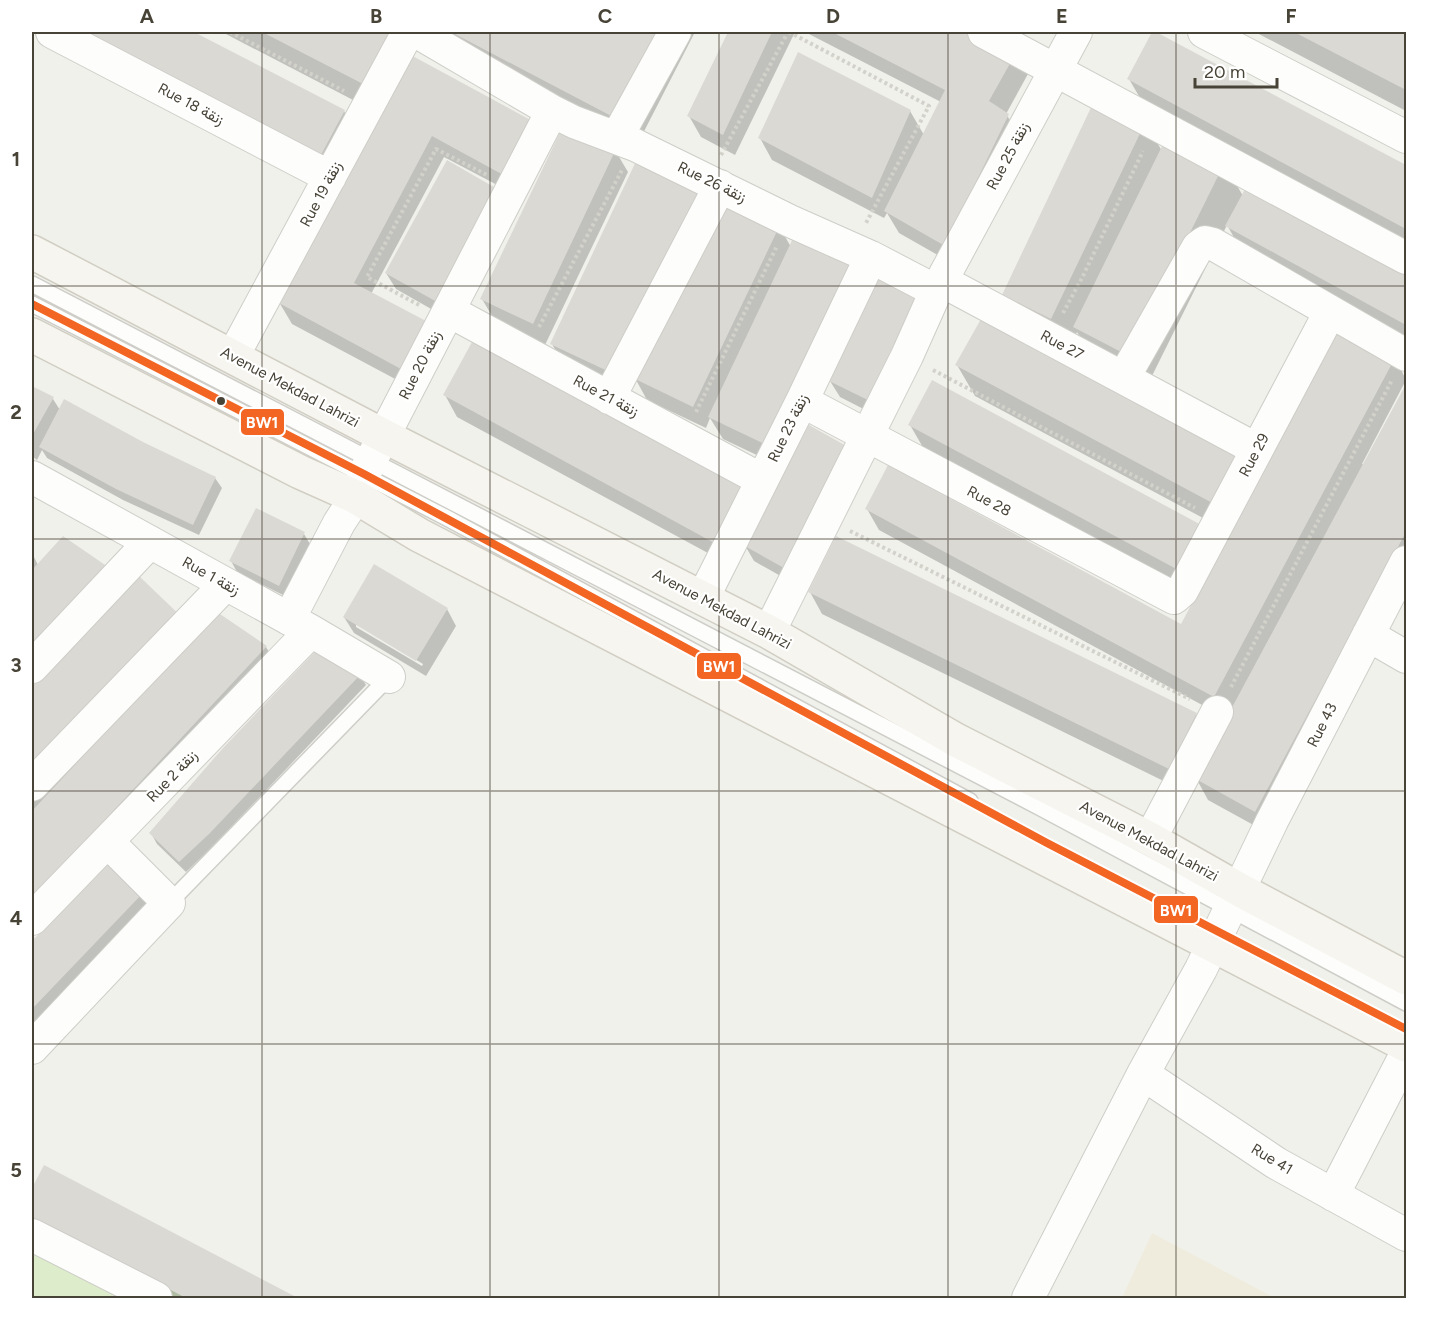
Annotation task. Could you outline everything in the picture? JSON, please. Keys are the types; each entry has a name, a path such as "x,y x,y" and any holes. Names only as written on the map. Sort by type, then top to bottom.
{"main road":[{"name":"Avenue Mekdad Lahrizi","path":"32,252 233,356 369,467 419,535 1225,919 1407,978"},
{"name":"Avenue Mekdad Lahrizi","path":"32,336 300,472 369,467 703,598 769,632 956,740 1150,839 1225,919 1258,967 1407,1045"}],"street":[{"name":"Rue 18 زنقة","path":"52,32 330,177"},
{"name":"Rue 19 زنقة","path":"233,356 408,32"},
{"name":"Rue 26 زنقة","path":"417,32 574,122 626,141 790,221 862,253"},
{"path":"626,141 675,32"},
{"path":"984,32 1407,258"},
{"name":"Rue 25 زنقة","path":"769,632 907,356 939,286 1076,32"},
{"path":"1204,32 1407,137"},
{"name":"Rue 20 زنقة","path":"300,625 339,523 552,111"},
{"path":"609,398 714,183"},
{"path":"1124,377 1198,247 1205,242 1213,244 1406,355"},
{"name":"Rue 27","path":"862,253 939,286 1049,338 1256,449"},
{"name":"Rue 23 زنقة","path":"703,598 802,401 862,253"},
{"name":"Rue 29","path":"1176,597 1182,591 1220,521 1330,312"},
{"name":"Rue 21 زنقة","path":"447,315 525,352 762,480"},
{"name":"Rue 28","path":"802,401 1171,598 1176,597"},
{"name":"Rue 1 زنقة","path":"32,477 300,625 389,677"},
{"path":"32,668 150,542"},
{"name":"Rue 43","path":"1028,1299 1407,562"},
{"path":"32,786 226,584"},
{"name":"Rue 2 زنقة","path":"32,919 108,842 300,625"},
{"path":"1368,635 1407,657"},
{"path":"1150,839 1217,712"},
{"path":"32,1048 169,903 108,842"},
{"path":"1334,1195 1407,1054"},
{"name":"Rue 41","path":"1143,1074 1276,1163 1407,1235"},
{"path":"32,1234 156,1299"}],"lane":[{"path":"32,284 369,467"},
{"path":"32,304 369,467 1039,807 1407,1029"},
{"path":"169,903 389,677"},
{"path":"1225,919 1407,1003"}],"path":[{"path":"230,32 369,104"},
{"path":"714,183 789,32 928,105 862,253"},
{"path":"1049,338 1082,278 1156,123"},
{"path":"525,352 626,141"},
{"path":"447,315 368,277 373,267 436,149 512,188"},
{"path":"683,437 790,221"},
{"path":"825,518 1217,712 1406,355"},
{"path":"907,356 1220,521"}],"shaded area":[{"path":"1152,1233 1275,1298 1122,1298"}],"green space":[{"path":"32,1207 200,1298 32,1298"}],"building":[{"path":"83,32 194,32 345,110 321,155"},
{"path":"262,32 395,32 367,86"},
{"path":"451,32 661,32 617,119"},
{"path":"728,32 772,32 723,135 687,116"},
{"path":"832,32 978,32 1017,51 989,101 1009,114 945,246 884,211 945,90"},
{"path":"1152,32 1156,32 1406,165 1406,229 1127,79"},
{"path":"1294,32 1406,32 1406,90"},
{"path":"798,52 911,110 872,198 758,138"},
{"path":"409,54 536,123 507,177 432,136 354,283 426,321 401,369 277,302"},
{"path":"1096,97 1146,121 1051,319 1002,295"},
{"path":"564,124 616,149 533,324 480,299"},
{"path":"1168,134 1225,162 1129,356 1073,327"},
{"path":"638,157 702,188 614,374 550,344"},
{"path":"447,160 499,190 437,302 385,273"},
{"path":"1251,178 1406,263 1406,325 1225,226"},
{"path":"720,196 780,225 693,407 633,378"},
{"path":"796,232 859,262 771,447 708,417"},
{"path":"882,272 929,296 876,404 829,381"},
{"path":"981,319 1241,458 1218,506 955,365"},
{"path":"1340,326 1396,356 1214,697 865,509 888,465 1181,624"},
{"path":"472,342 747,491 718,545 443,395"},
{"path":"932,380 1205,527 1182,572 908,425"},
{"path":"1406,384 1406,532 1255,812 1194,778"},
{"path":"32,386 54,397 32,436"},
{"path":"64,399 143,442 216,477 193,525 116,489 39,447"},
{"path":"809,425 850,448 784,568 743,545"},
{"path":"256,508 305,532 279,586 229,561"},
{"path":"63,536 111,569 32,655 32,570"},
{"path":"836,536 1197,713 1169,769 808,592"},
{"path":"374,564 448,608 416,661 343,617"},
{"path":"137,574 187,622 32,785 32,685"},
{"path":"217,612 267,646 32,898 32,811"},
{"path":"325,641 361,674 209,834 179,862 149,833 223,748"},
{"path":"110,861 143,893 32,1009 32,941"},
{"path":"44,1165 298,1298 186,1298 32,1217 32,1188"}],"transit line":[{"name":"BW1","path":"32,304 364,474 1047,843 1406,1029"}]}
